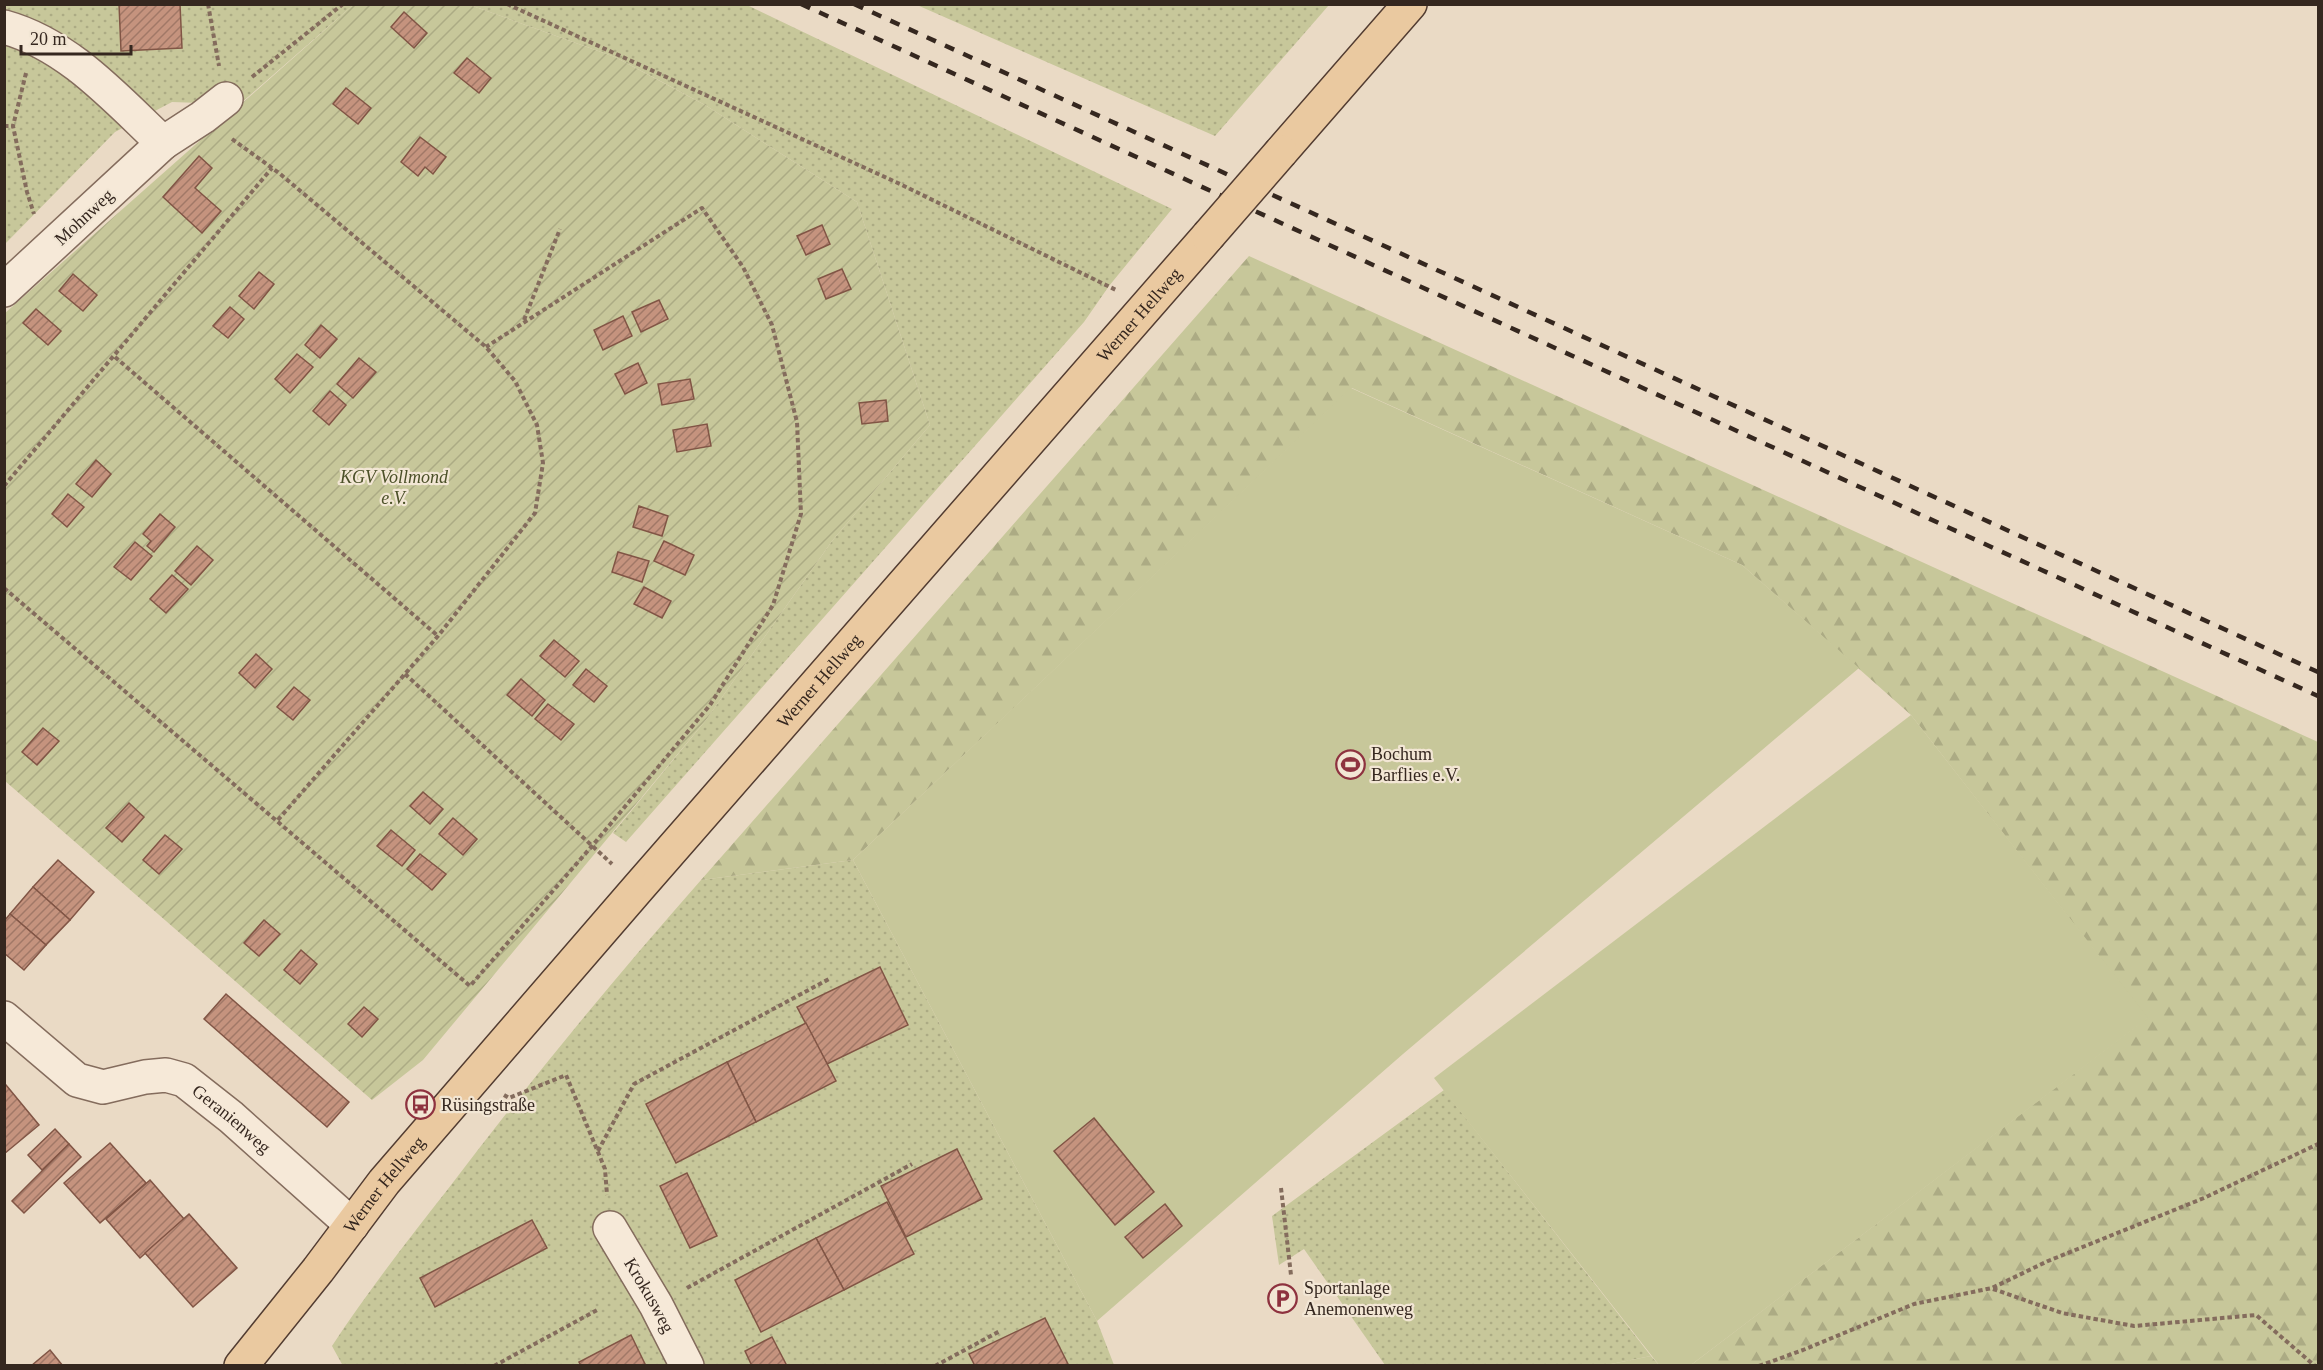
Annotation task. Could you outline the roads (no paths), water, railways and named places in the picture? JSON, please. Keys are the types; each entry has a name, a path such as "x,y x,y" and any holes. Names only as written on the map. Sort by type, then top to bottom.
{"main road":[{"name":"Werner Hellweg","path":"241,1365 384,1182 1410,4"}],"street":[{"path":"19,32 61,51 163,143"},
{"name":"Mohnweg","path":"4,290 163,143 214,108"},
{"name":"Geranienweg","path":"4,1018 77,1080 103,1088 145,1077 166,1075 184,1080 231,1117 352,1225"},
{"name":"Krokusweg","path":"610,1228 656,1305 687,1365"}],"railway":[{"path":"801,4 2318,696"},
{"path":"854,4 2318,672"}],"place":[{"name":"Bochum Barflies e.V.","path":"1350,764"},
{"name":"Rüsingstraße","path":"420,1105"},
{"name":"Sportanlage Anemonenweg","path":"1283,1298"}],"park label":[{"name":"KGV Vollmond e.V.","path":"394,487"}]}
